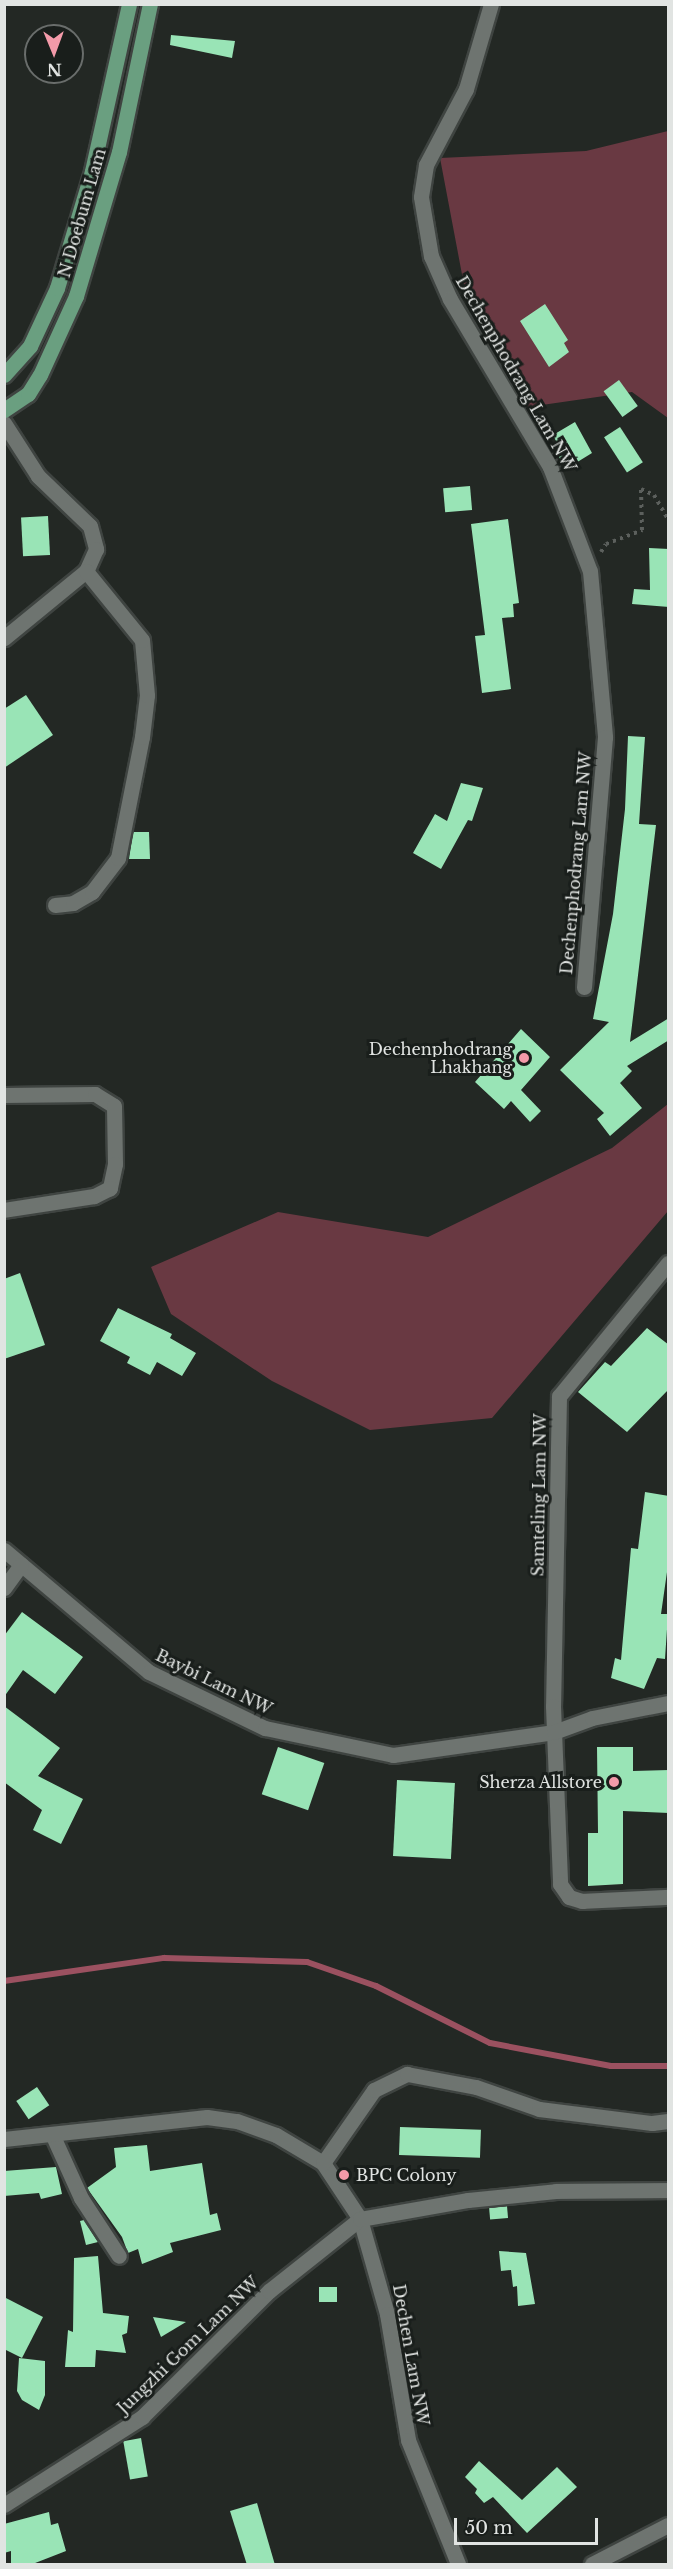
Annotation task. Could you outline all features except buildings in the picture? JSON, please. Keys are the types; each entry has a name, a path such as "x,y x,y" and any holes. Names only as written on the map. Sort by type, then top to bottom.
{"main road":[{"name":"N Doebum Lam","path":"4,375 30,346 57,288 92,171 129,4"},
{"name":"N Doebum Lam","path":"4,410 27,394 40,375 76,296 119,152 150,4"}],"street":[{"name":"Dechenphodrang Lam NW","path":"490,4 466,89 426,165 421,198 431,256 450,299 550,467 590,571 603,681 605,738 584,987"},
{"path":"4,423 38,476 90,526 96,549 86,571 4,638"},
{"path":"55,905 73,903 92,892 117,858 142,737 147,695 142,640 86,571"},
{"path":"4,1095 95,1094 114,1107 115,1164 110,1188 94,1196 4,1210"},
{"name":"Samteling Lam NW","path":"669,1263 559,1396 554,1732 560,1884 568,1897 582,1901 669,1897"},
{"name":"Baybi Lam NW","path":"4,1550 149,1672 265,1728 393,1755 554,1732 592,1718 669,1703"},
{"path":"4,1588 21,1565"},
{"path":"323,2163 374,2091 407,2074 476,2087 539,2109 652,2123 669,2121"},
{"name":"Dechen Lam NW","path":"4,2139 207,2117 237,2121 276,2135 323,2163 360,2219 387,2314 408,2440 458,2565"},
{"path":"52,2134 81,2198 119,2256"},
{"path":"360,2219 468,2200 556,2191 669,2190"},
{"name":"Jungzhi Gom Lam NW","path":"4,2505 142,2417 269,2291 360,2219"},
{"path":"592,2565 669,2525"}],"path":[{"path":"590,571 606,544 642,530 641,489 654,495 669,519"}],"shaded area":[{"path":"668,131 668,418 632,392 528,407 464,285 440,158 586,151"},
{"path":"668,1104 668,1211 492,1418 370,1430 272,1381 171,1314 151,1267 278,1212 428,1237 612,1148"}],"waterway":[{"path":"4,1981 164,1958 307,1962 376,1986 490,2043 611,2066 668,2066"}],"place":[{"name":"Dechenphodrang Lhakhang","path":"524,1058"},
{"name":"Sherza Allstore","path":"614,1782"},
{"name":"BPC Colony","path":"344,2175"}]}
